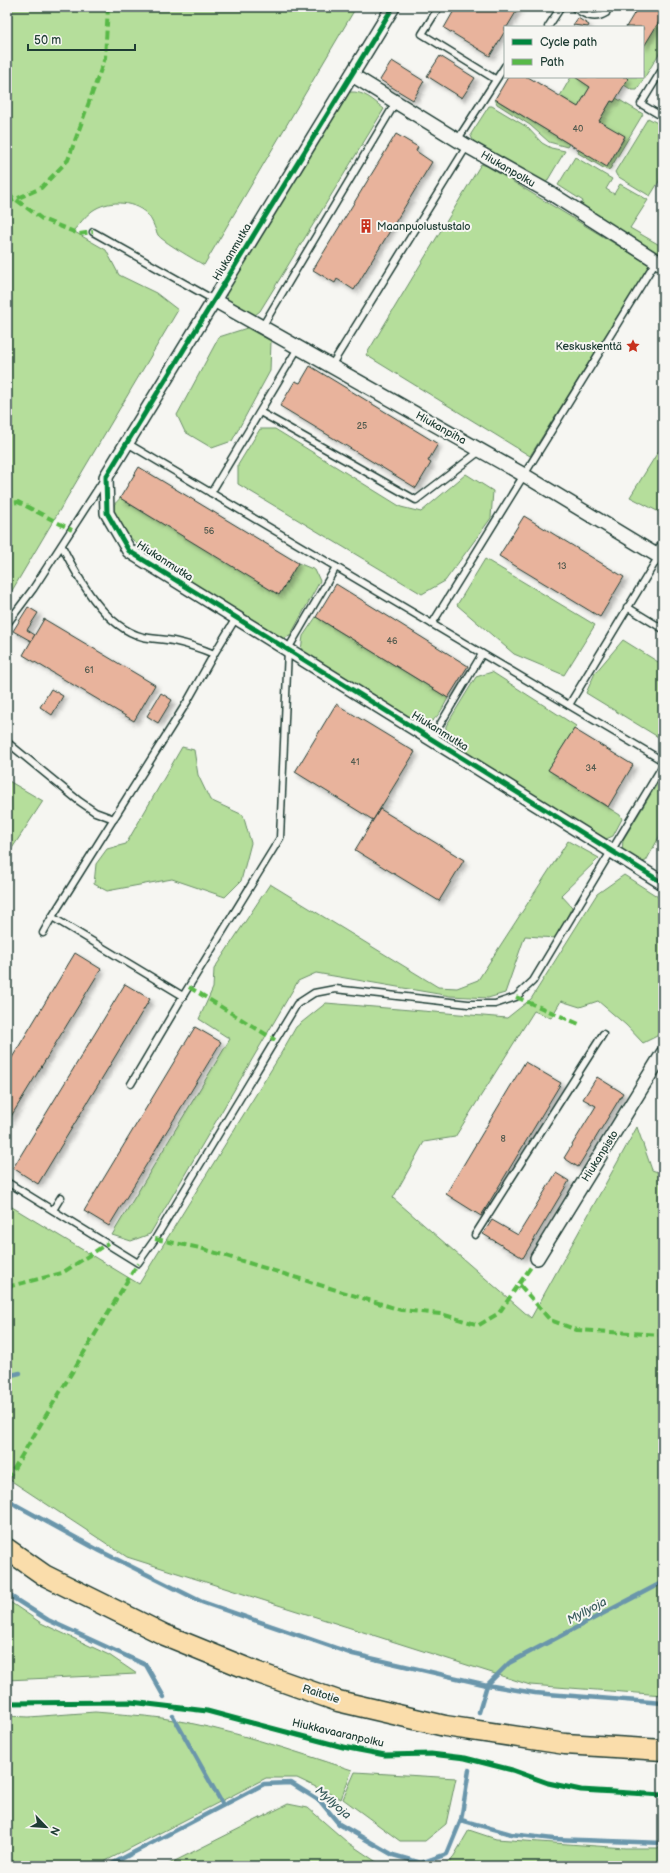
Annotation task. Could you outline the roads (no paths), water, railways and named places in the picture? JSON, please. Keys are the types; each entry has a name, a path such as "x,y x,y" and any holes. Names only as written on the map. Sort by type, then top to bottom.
{"main road":[{"name":"Raitotie","path":"7,1549 44,1575 165,1635 256,1672 338,1700 445,1726 558,1743 663,1750"}],"street":[{"name":"Hiukanmutka","path":"393,7 106,477 107,513 129,551 663,883"},
{"name":"Hiukanpolku","path":"352,75 547,192 660,263"},
{"name":"Hiukanpiha","path":"214,300 480,451 524,474 661,554"},
{"name":"Hiukanpisto","path":"537,1258 663,1053"}],"lane":[{"path":"439,7 422,34 495,79"},
{"path":"549,26 561,7"},
{"path":"573,7 588,16 598,18 606,13 608,7"},
{"path":"331,366 462,142 495,79 504,67"},
{"path":"663,68 641,104 663,117"},
{"path":"262,327 396,102"},
{"path":"93,232 214,300"},
{"path":"432,624 524,474 660,263"},
{"path":"211,493 298,348"},
{"path":"260,412 416,500 480,451"},
{"path":"127,443 663,760"},
{"path":"7,624 62,546 106,477"},
{"path":"62,546 83,585 99,607 120,625 141,636 174,641 197,647 214,654"},
{"path":"569,705 627,607 661,554"},
{"path":"131,1084 280,838 288,649 336,567"},
{"path":"627,607 663,629"},
{"path":"42,933 187,702 236,618"},
{"path":"432,738 482,654"},
{"path":"7,742 79,801 95,812 114,819"},
{"path":"7,1182 138,1263 155,1239 298,1004 314,993 335,989 468,1004 494,1004 516,997 533,981 663,765"},
{"path":"52,917 183,996"},
{"path":"475,1235 603,1034"},
{"path":"53,1210 61,1197"}],"waterway":[{"path":"7,1376 20,1373"},
{"path":"7,1498 16,1505 100,1551 202,1602 353,1654 487,1685 535,1693 663,1703"},
{"name":"Myllyoja","path":"479,1712 487,1685 509,1663 663,1582"},
{"path":"7,1594 48,1620 146,1665 164,1697"},
{"path":"173,1716 223,1805"},
{"name":"Myllyoja","path":"108,1866 264,1784 291,1783 320,1801 339,1824 393,1855 421,1863 447,1854 461,1820 469,1770"},
{"path":"461,1820 511,1834 553,1839 663,1843"},
{"path":"662,1843 663,1832"}],"place":[{"name":"Maanpuolustustalo","path":"366,226"},
{"name":"Keskuskenttä","path":"633,346"}]}
